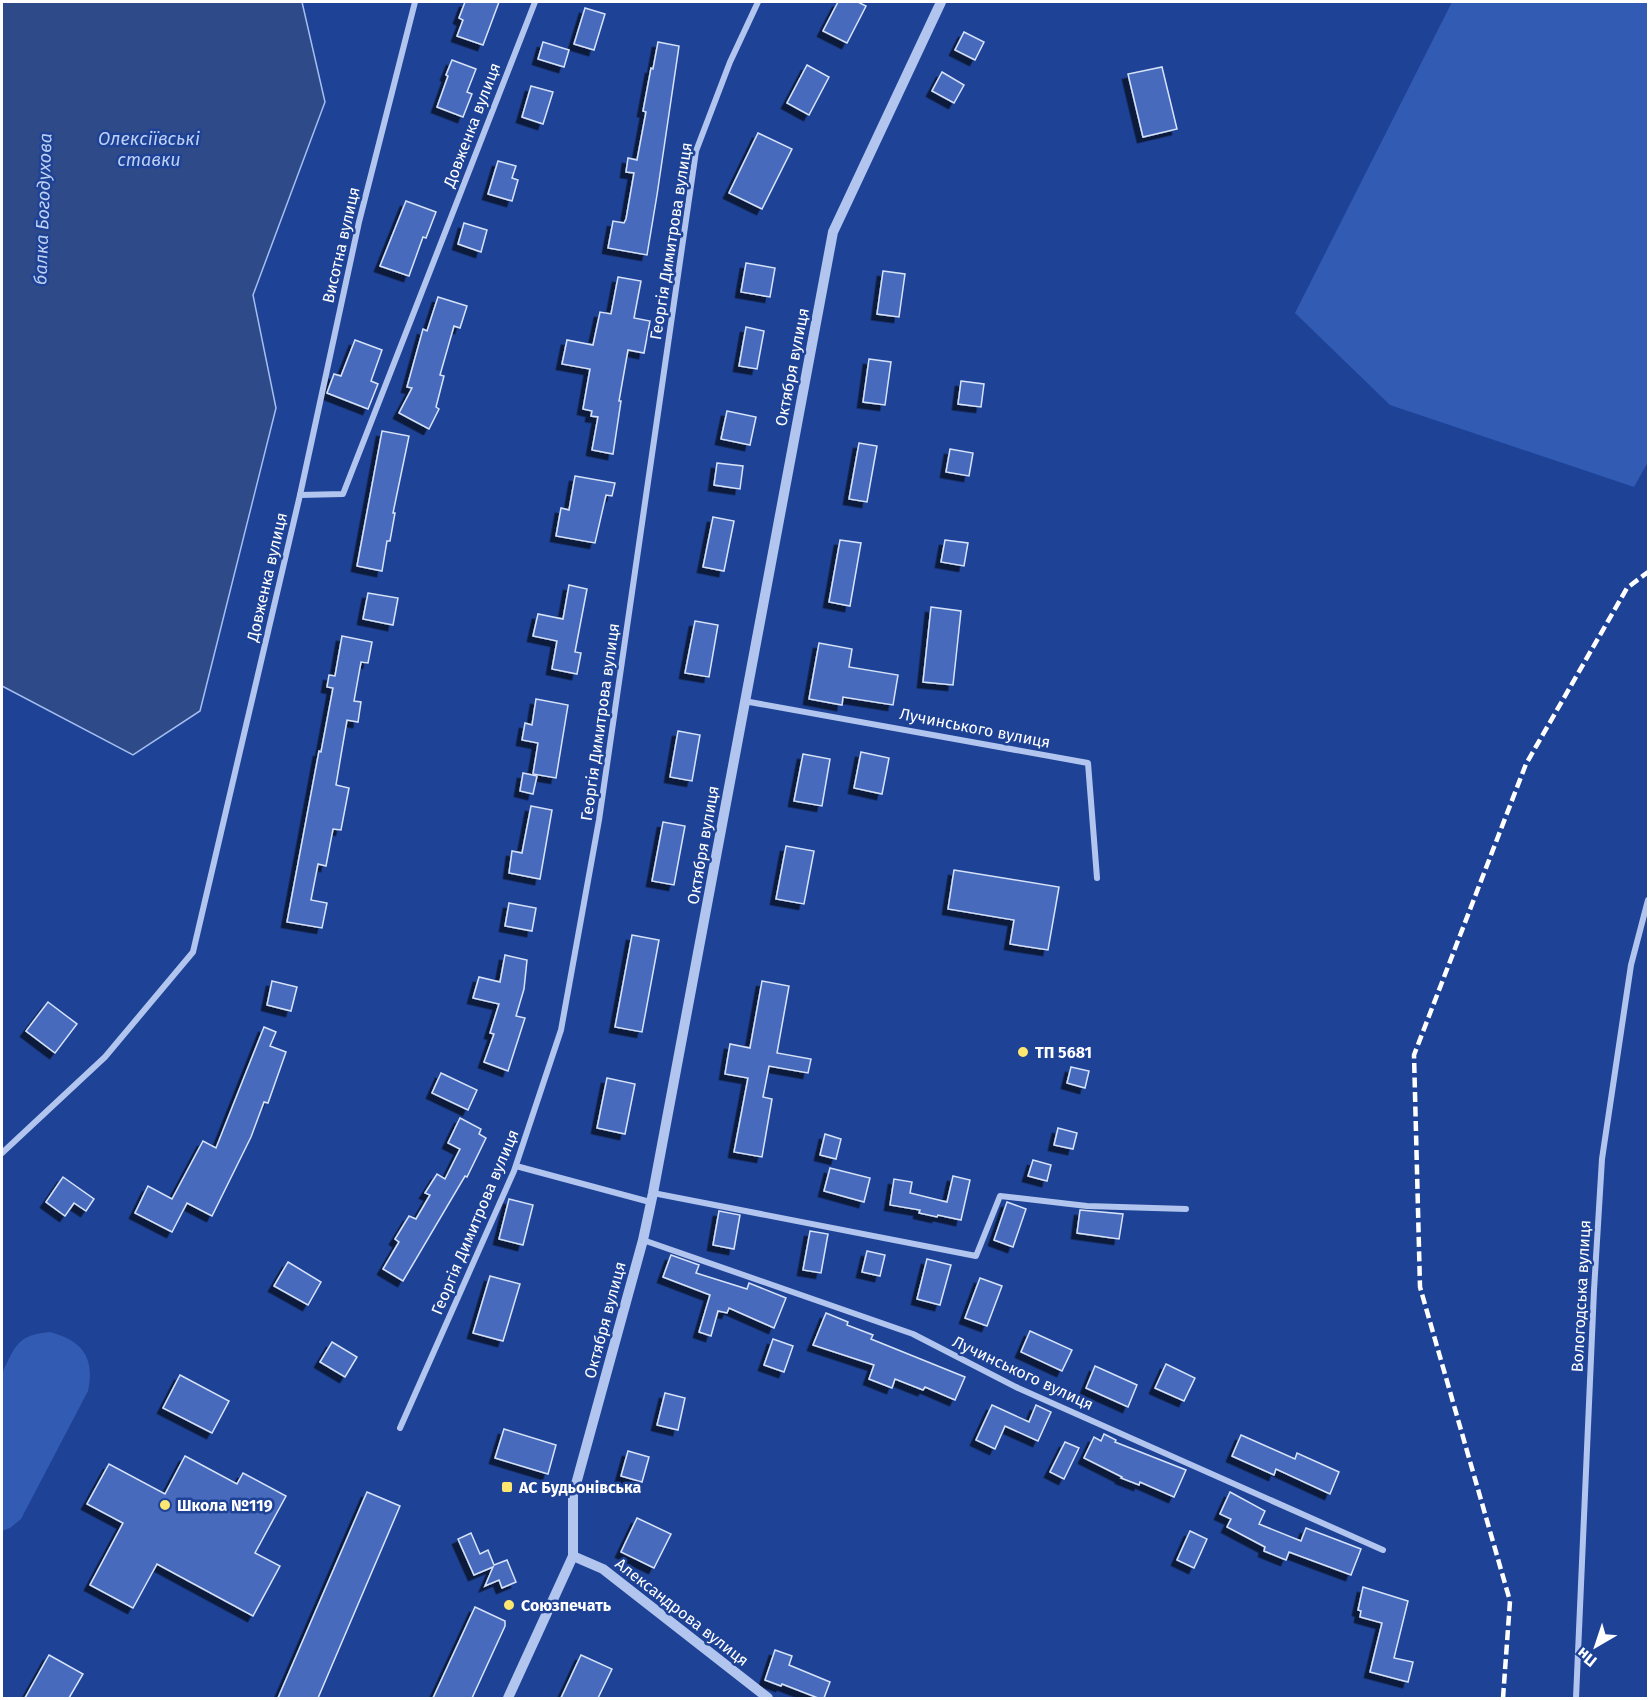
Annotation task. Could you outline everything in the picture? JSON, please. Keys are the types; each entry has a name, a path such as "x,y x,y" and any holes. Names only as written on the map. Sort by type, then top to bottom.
{"street":[{"name":"Висотна вулиця","path":"300,495 359,222 415,2"},
{"name":"Довженка вулиця","path":"2,1153 105,1057 193,952 300,495 343,495 535,2"},
{"name":"Георгія Димитрова вулиця","path":"400,1428 516,1166 561,1030 599,820 696,151 730,62 758,2"},
{"name":"Октября вулиця","path":"508,1698 573,1556 573,1495 643,1240 652,1198 833,232 941,2"},
{"name":"Лучинського вулиця","path":"744,701 1088,763 1097,878"},
{"name":"Вологодська вулиця","path":"1576,1698 1602,1159 1631,965 1648,900"},
{"path":"516,1166 652,1198 976,1256 1000,1196 1087,1206 1186,1209"},
{"name":"Лучинського вулиця","path":"643,1240 913,1335 1017,1388 1383,1551"},
{"name":"Александрова вулиця","path":"573,1556 603,1569 768,1698"}],"shaded area":[{"path":"1452,2 1648,2 1648,462 1634,487 1390,405 1295,313"},
{"path":"50,1332 71,1340 84,1352 90,1369 88,1391 21,1519 2,1531 2,1373 19,1343 39,1333"}],"water":[{"name":"Олексіївські ставки","path":"2,2 302,2 325,102 253,295 276,408 200,711 133,755 2,686"}],"building":[{"path":"465,2 499,2 483,45 457,36 463,20 459,18"},
{"path":"838,2 858,2 866,6 847,43 823,31"},
{"path":"585,8 605,14 594,50 574,44"},
{"path":"964,32 984,42 975,60 955,50"},
{"path":"543,42 569,50 564,67 538,59"},
{"path":"658,42 679,46 647,255 608,248 613,221 624,223 626,219 634,173 626,172 628,158 637,160 646,112 643,111"},
{"path":"452,60 476,69 467,92 472,94 463,117 437,107"},
{"path":"807,65 829,77 809,115 787,103"},
{"path":"1162,67 1177,129 1143,137 1128,74"},
{"path":"942,72 964,85 954,103 932,91"},
{"path":"531,86 553,92 543,124 522,117"},
{"path":"758,133 792,149 762,209 729,193"},
{"path":"498,161 516,166 512,178 518,180 512,201 488,194"},
{"path":"406,201 436,212 426,238 423,237 409,276 380,266"},
{"path":"464,223 487,230 481,252 458,244"},
{"path":"746,263 775,268 770,297 741,292"},
{"path":"883,271 905,274 899,317 877,314"},
{"path":"618,277 641,281 634,318 650,321 644,353 628,350 613,454 592,450 598,417 591,416 592,411 583,409 590,369 562,364 567,340 593,345 600,312 611,314"},
{"path":"438,297 467,306 460,328 454,326 440,375 444,376 436,407 439,409 429,429 399,413 412,388 407,387 423,329 427,331"},
{"path":"746,327 764,331 757,369 739,366"},
{"path":"355,340 382,350 371,381 378,384 368,409 327,393 334,374 341,376"},
{"path":"869,359 891,362 885,405 863,402"},
{"path":"961,381 984,384 981,407 958,404"},
{"path":"727,411 756,417 750,445 721,439"},
{"path":"382,431 409,436 393,513 395,513 390,541 387,541 382,571 357,566"},
{"path":"859,443 877,446 867,502 849,499"},
{"path":"950,449 973,453 969,476 946,472"},
{"path":"717,463 743,466 740,489 714,485"},
{"path":"575,476 615,483 612,496 606,495 595,543 556,536 561,508 569,510"},
{"path":"713,517 734,521 724,571 703,567"},
{"path":"840,540 861,543 850,606 829,602"},
{"path":"945,540 968,543 964,566 941,562"},
{"path":"569,585 587,589 575,652 581,653 577,674 552,669 557,641 533,636 538,614 563,619"},
{"path":"368,593 398,598 393,625 363,619"},
{"path":"931,607 961,611 953,685 923,682"},
{"path":"695,621 718,625 709,677 685,673"},
{"path":"342,636 372,642 368,663 361,662 354,701 361,702 358,722 347,720 336,785 349,788 341,830 333,829 326,866 318,864 311,900 327,903 322,928 287,922 333,688 327,687 329,675 335,676"},
{"path":"819,643 852,649 849,667 898,675 893,705 843,697 842,705 809,699"},
{"path":"536,699 568,705 556,778 533,774 538,743 522,740 525,723 532,725"},
{"path":"678,731 700,735 692,781 670,777"},
{"path":"861,752 889,758 882,794 854,788"},
{"path":"803,754 830,759 822,806 794,801"},
{"path":"523,773 537,776 533,794 520,791"},
{"path":"531,806 552,810 540,879 509,873 512,851 522,853"},
{"path":"663,822 685,826 674,885 652,881"},
{"path":"786,846 814,851 804,904 776,899"},
{"path":"954,870 1059,887 1048,950 1010,944 1014,920 948,909"},
{"path":"509,903 536,908 532,931 505,926"},
{"path":"632,935 659,940 642,1032 615,1027"},
{"path":"505,955 527,960 524,989 516,1016 525,1018 508,1071 484,1062 494,1034 490,1033 499,1004 473,998 479,977 500,982"},
{"path":"272,981 297,987 291,1011 267,1005"},
{"path":"762,981 789,986 777,1053 811,1059 808,1073 769,1066 763,1097 772,1099 762,1157 734,1152 748,1078 725,1074 730,1044 750,1048"},
{"path":"48,1002 77,1024 55,1053 26,1031"},
{"path":"264,1027 276,1032 270,1046 286,1052 268,1103 264,1102 251,1137 212,1216 187,1203 172,1232 135,1213 148,1186 172,1199 203,1141 216,1148"},
{"path":"1071,1067 1089,1071 1085,1088 1067,1083"},
{"path":"441,1073 477,1090 468,1110 432,1093"},
{"path":"607,1078 635,1084 625,1134 597,1128"},
{"path":"460,1118 481,1129 479,1134 486,1138 467,1177 465,1176 403,1281 383,1269 399,1242 395,1239 409,1216 416,1219 430,1195 425,1193 437,1174 445,1179 460,1149 448,1143"},
{"path":"1058,1128 1077,1133 1073,1149 1054,1145"},
{"path":"825,1134 841,1139 836,1159 820,1155"},
{"path":"1033,1160 1051,1165 1047,1181 1028,1176"},
{"path":"830,1168 870,1178 864,1202 824,1191"},
{"path":"953,1176 970,1180 961,1220 938,1215 937,1217 919,1213 920,1210 890,1205 894,1179 912,1182 910,1193 947,1202"},
{"path":"63,1177 94,1199 86,1211 74,1203 65,1216 46,1202"},
{"path":"509,1199 533,1205 523,1245 499,1239"},
{"path":"1007,1202 1026,1209 1013,1247 994,1240"},
{"path":"1080,1210 1123,1214 1119,1239 1077,1233"},
{"path":"719,1211 740,1215 734,1249 713,1245"},
{"path":"810,1231 828,1234 821,1273 803,1270"},
{"path":"867,1251 885,1255 880,1276 862,1272"},
{"path":"671,1255 699,1265 696,1273 747,1289 749,1283 786,1298 774,1328 729,1308 727,1313 718,1311 711,1336 699,1332 710,1295 663,1277"},
{"path":"927,1259 951,1265 940,1305 917,1299"},
{"path":"288,1262 321,1282 308,1305 274,1286"},
{"path":"490,1276 520,1284 503,1341 473,1333"},
{"path":"980,1278 1002,1286 987,1326 965,1318"},
{"path":"826,1313 848,1322 847,1325 873,1335 871,1339 965,1377 955,1400 925,1387 923,1390 895,1379 892,1388 869,1379 874,1365 813,1345"},
{"path":"1030,1331 1072,1350 1062,1371 1021,1352"},
{"path":"773,1339 793,1346 784,1372 764,1365"},
{"path":"332,1342 357,1357 345,1377 320,1362"},
{"path":"1166,1364 1195,1378 1184,1401 1155,1388"},
{"path":"1095,1366 1137,1385 1128,1407 1086,1388"},
{"path":"180,1375 229,1401 212,1433 163,1408"},
{"path":"665,1393 685,1398 678,1430 657,1425"},
{"path":"992,1405 1029,1422 1036,1405 1051,1412 1038,1441 1005,1426 995,1449 976,1440"},
{"path":"504,1429 556,1445 548,1474 495,1458"},
{"path":"1104,1434 1116,1440 1115,1442 1186,1470 1174,1497 1140,1482 1139,1485 1121,1478 1084,1458 1094,1437 1101,1441"},
{"path":"1241,1435 1295,1459 1297,1453 1339,1472 1330,1494 1276,1469 1274,1475 1232,1456"},
{"path":"1065,1442 1079,1448 1064,1479 1050,1472"},
{"path":"628,1451 649,1457 642,1482 621,1476"},
{"path":"185,1456 237,1484 243,1473 286,1496 255,1553 280,1566 253,1616 157,1564 133,1608 90,1585 123,1523 87,1504 109,1464 165,1494"},
{"path":"367,1492 400,1506 318,1698 278,1698"},
{"path":"1230,1492 1265,1511 1259,1524 1301,1541 1306,1528 1361,1549 1351,1575 1289,1552 1286,1560 1264,1551 1265,1547 1227,1527 1231,1519 1220,1514"},
{"path":"637,1518 671,1534 654,1568 621,1552"},
{"path":"1190,1531 1207,1539 1194,1568 1177,1560"},
{"path":"471,1533 480,1554 488,1550 494,1565 507,1560 516,1582 502,1588 499,1580 485,1586 493,1567 474,1575 458,1539"},
{"path":"1363,1587 1408,1601 1394,1658 1413,1662 1408,1682 1370,1672 1382,1623 1360,1617 1361,1611 1358,1610"},
{"path":"475,1607 505,1621 505,1626 472,1698 433,1698"},
{"path":"775,1650 792,1656 789,1665 830,1682 824,1698 765,1680"},
{"path":"49,1655 83,1674 69,1698 25,1698"},
{"path":"581,1655 612,1669 598,1698 561,1698"}],"railway":[{"path":"1503,1698 1510,1601 1420,1287 1414,1055 1526,764 1627,588 1648,572"}],"place":[{"name":"ТП 5681","path":"1023,1052"},
{"name":"АС Будьонівська","path":"507,1487"},
{"name":"Школа №119","path":"165,1505"},
{"name":"Союзпечать","path":"509,1605"}],"water label":[{"name":"балка Богодухова","path":"43,209"}]}
